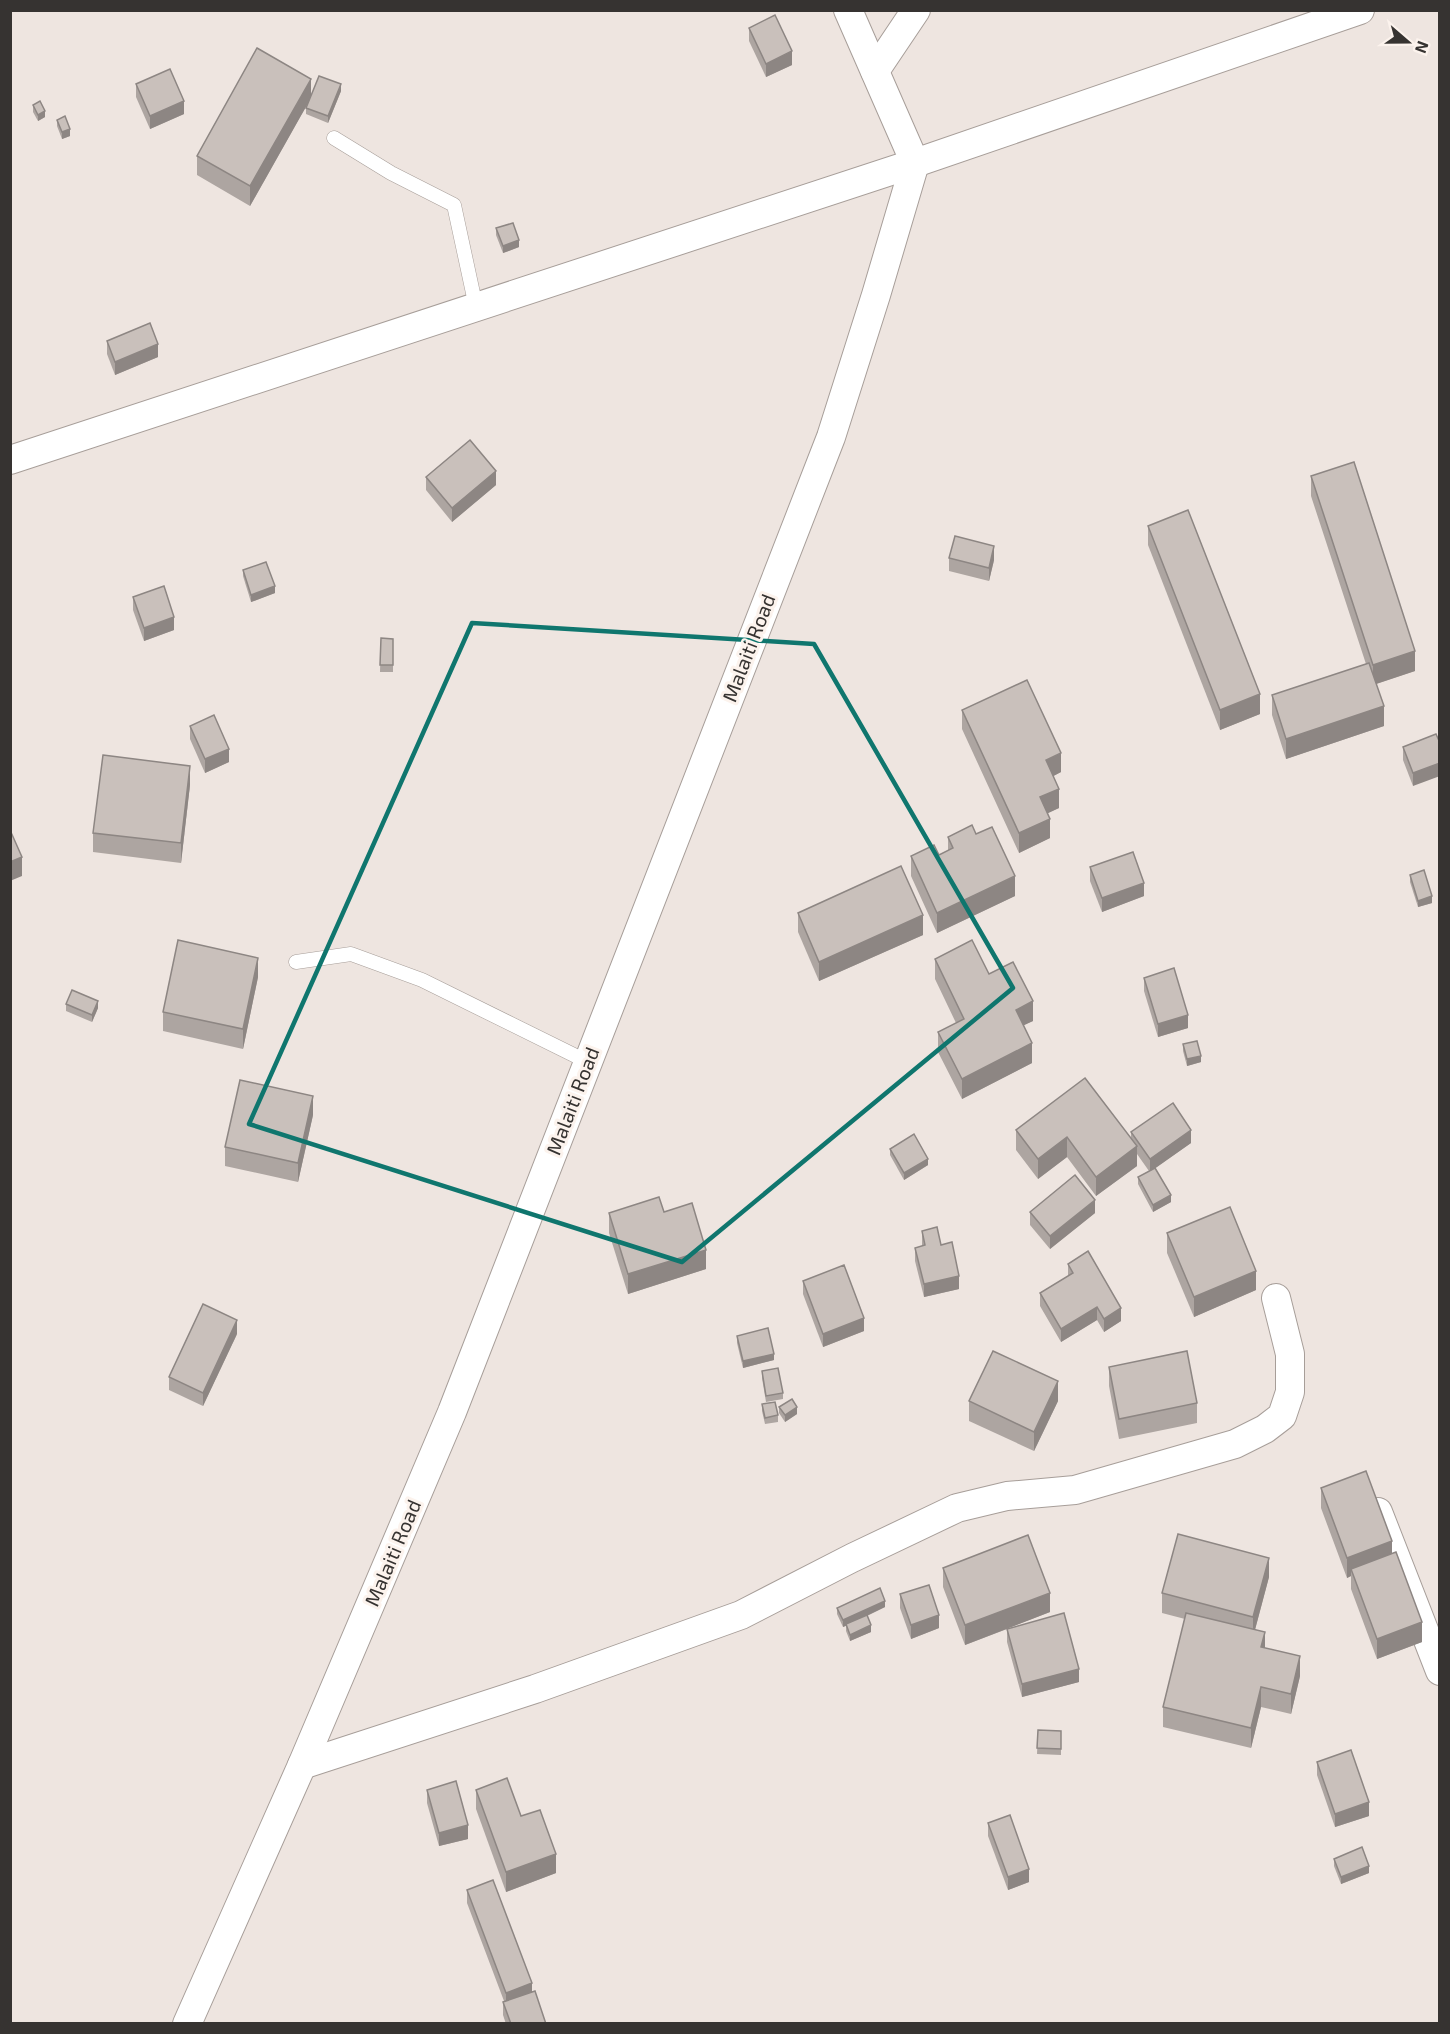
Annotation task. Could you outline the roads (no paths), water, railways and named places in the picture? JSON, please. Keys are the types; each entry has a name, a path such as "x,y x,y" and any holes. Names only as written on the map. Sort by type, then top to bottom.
{"street":[{"path":"848,10 915,163"},
{"path":"875,71 916,10"},
{"path":"10,460 915,163 1360,10"},
{"name":"Malaiti Road","path":"188,2024 302,1765 452,1412 831,437 915,163"},
{"path":"302,1765 535,1689 741,1615 852,1558 957,1508 1007,1496 1075,1491 1235,1444 1265,1429 1282,1416 1290,1392 1290,1354 1276,1298"},
{"path":"1372,1497 1440,1671"}],"lane":[{"path":"334,138 391,173 454,205 476,307"},
{"path":"296,962 351,954 422,980 588,1062"}]}
